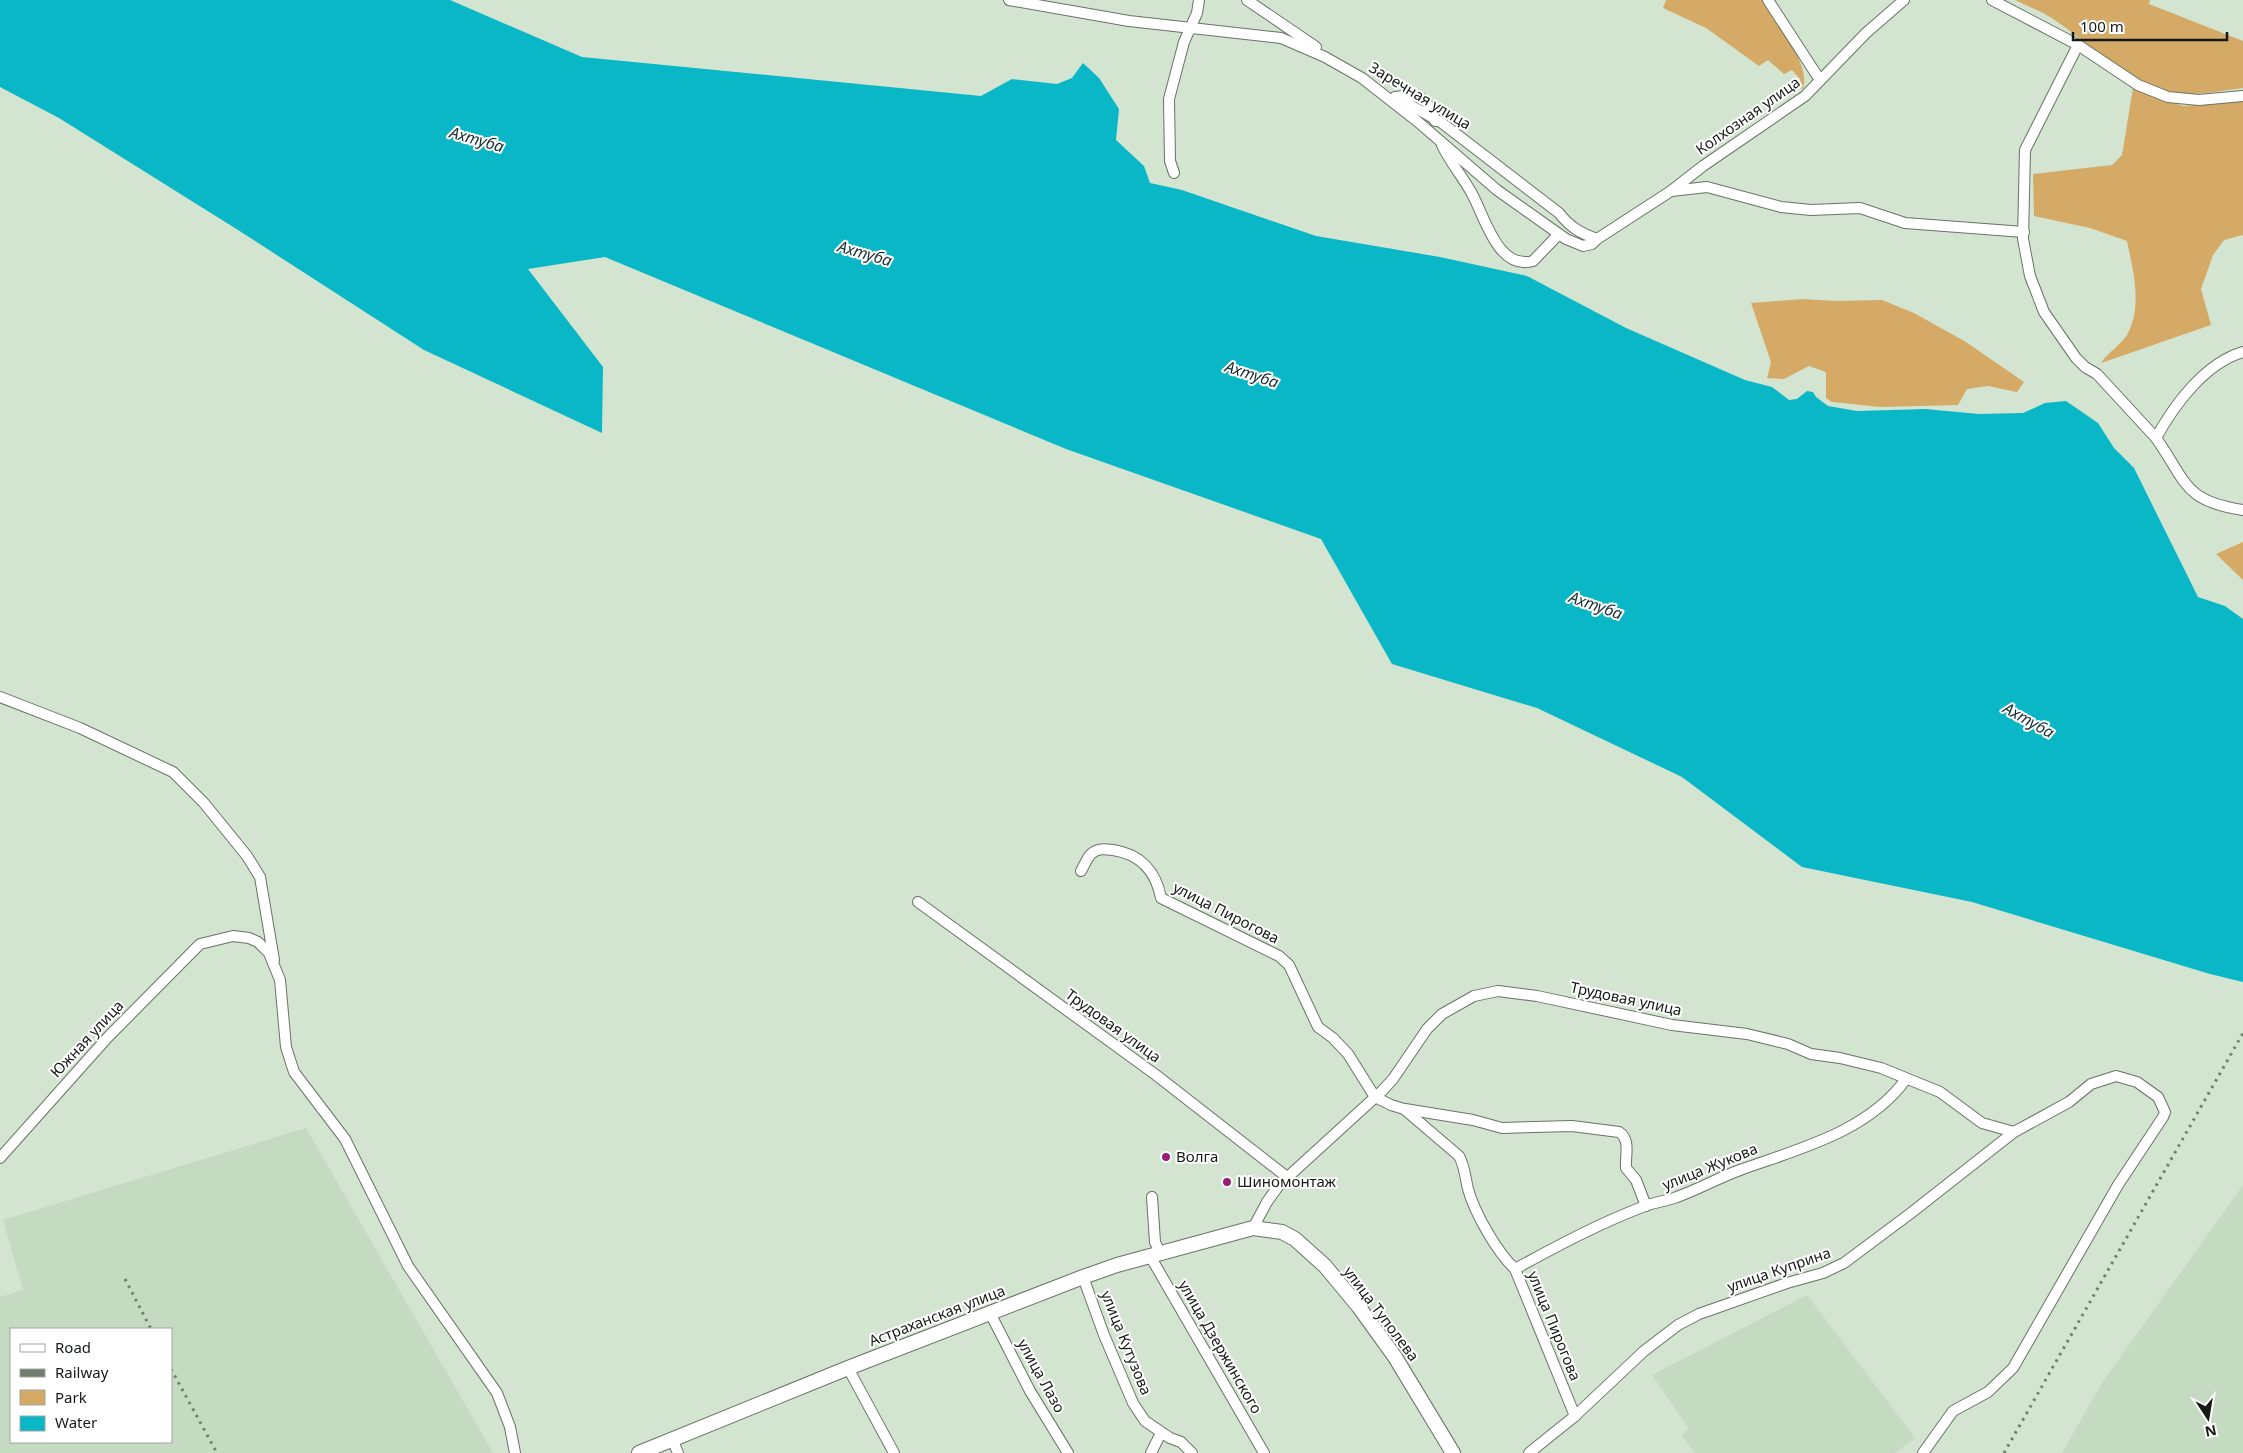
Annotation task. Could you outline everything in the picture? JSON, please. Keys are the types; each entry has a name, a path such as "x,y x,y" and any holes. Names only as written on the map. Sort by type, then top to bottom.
{"main road":[{"name":"Астраханская улица","path":"639,1453 848,1368 1083,1277 1155,1254 1253,1228"},
{"name":"улица Туполева","path":"1253,1228 1282,1232 1295,1240 1325,1266 1359,1307 1396,1357 1453,1453"}],"street":[{"path":"1009,0 1129,21 1281,38 1325,57 1362,78"},
{"path":"1174,173 1170,161 1169,99 1184,42 1197,13 1199,0"},
{"path":"1237,0 1277,21"},
{"name":"Заречная улица","path":"1247,0 1392,98 1434,119 1536,194 1580,233 1597,239"},
{"path":"1768,0 1796,40 1820,80"},
{"name":"Колхозная улица","path":"1597,239 1671,191 1702,166 1805,96 1866,33 1904,0"},
{"path":"1992,0 2078,45 2138,85 2168,97 2198,100 2243,96"},
{"path":"2078,45 2026,150 2024,254 2030,276 2044,312 2055,330 2076,358 2085,367 2097,374 2156,438 2182,481 2193,493 2211,503 2243,510"},
{"path":"1392,98 1497,190 1559,234 1584,246 1592,244 1597,239"},
{"path":"1434,119 1440,141 1472,193 1488,229 1504,254 1519,262 1533,261 1559,234"},
{"name":"Колхозная улица","path":"1671,191 1707,187 1781,207 1811,210 1860,208 1905,223 2024,232"},
{"path":"2156,438 2196,382 2214,365 2243,352"},
{"path":"0,697 80,728 173,772 204,803 247,856 260,876 274,963 280,980 286,1047 294,1072 345,1139 408,1266 498,1393 510,1427 515,1453"},
{"name":"улица Пирогова","path":"1081,871 1090,855 1097,850 1107,849 1133,855 1152,872 1161,898 1280,956 1288,965 1318,1027 1348,1054 1376,1098 1404,1109 1459,1156 1464,1165 1468,1189 1474,1204 1503,1258 1515,1269 1575,1416"},
{"name":"Трудовая улица","path":"918,902 1156,1075 1287,1176"},
{"name":"Южная улица","path":"0,1158 108,1037 200,944 233,936 249,938 258,942 269,953 274,963"},
{"name":"Трудовая улица","path":"1253,1228 1267,1202 1287,1176 1376,1098 1393,1079 1427,1029 1442,1014 1474,996 1498,991 1537,996 1672,1025 1747,1034 1788,1044 1811,1054 1840,1058 1881,1068 1940,1092 1982,1123 2014,1132"},
{"name":"улица Куприна","path":"1529,1453 1575,1416 1644,1351 1678,1325 1699,1314 1787,1283 1823,1273 1844,1263 1911,1214 2014,1132 2069,1102 2091,1084 2116,1076 2137,1082 2158,1097 2165,1112 2163,1117 2094,1225 2013,1368 1988,1392 1953,1411 1923,1453"},
{"name":"улица Жукова","path":"1515,1269 1559,1246 1646,1206 1678,1197 1737,1171 1821,1140 1874,1112 1895,1094 1906,1079"},
{"path":"1404,1109 1472,1120 1502,1128 1572,1126 1619,1132 1624,1135 1627,1143 1626,1168 1636,1180 1646,1206"},
{"name":"улица Дзержинского","path":"1152,1196 1155,1254 1264,1453"},
{"name":"улица Кутузова","path":"1083,1277 1123,1383 1133,1404 1144,1421 1161,1433 1181,1442 1192,1453"},
{"name":"улица Лазо","path":"990,1313 1030,1391 1068,1453"},
{"path":"848,1368 894,1453"},
{"path":"1152,1453 1161,1433"},
{"path":"672,1439 678,1453"}],"shaded area":[{"path":"306,1128 493,1453 0,1453 0,1297 23,1290 3,1220"},
{"path":"2243,1185 2243,1453 2062,1453 2102,1383"},
{"path":"1807,1295 1915,1438 1895,1453 1695,1453 1681,1435 1689,1429 1652,1375"}],"green space":[{"path":"1666,0 1763,0 1792,44 1798,57 1803,70 1804,81 1802,90 1800,79 1792,70 1784,74 1768,60 1759,66 1706,28 1663,8"},
{"path":"2015,0 2150,0 2149,4 2243,41 2243,88 2188,94 2170,92 2154,87 2124,72 2051,18"},
{"path":"2133,88 2183,106 2243,101 2243,235 2224,240 2213,255 2201,289 2211,325 2101,363 2127,335 2135,312 2135,288 2127,241 2090,228 2034,216 2033,174 2112,165 2122,155"},
{"path":"1802,299 1836,301 1882,300 1914,313 1966,342 2024,382 2017,392 1988,386 1967,389 1958,405 1880,407 1832,402 1826,398 1826,372 1809,366 1784,379 1767,378 1771,362 1751,303"},
{"path":"2243,542 2243,580 2216,554"}],"water":[{"name":"Ахтуба","path":"0,0 450,0 582,57 981,96 1012,79 1057,84 1072,78 1083,63 1099,78 1119,109 1116,140 1144,166 1150,183 1182,190 1316,236 1440,257 1527,276 1626,328 1745,380 1772,387 1789,400 1797,399 1807,391 1813,392 1816,397 1828,406 1857,411 1925,409 1979,414 2023,413 2045,403 2066,401 2098,423 2114,448 2134,468 2198,597 2225,606 2243,619 2243,982 2210,974 1972,902 1802,867 1682,777 1537,708 1392,664 1321,539 1066,449 605,257 528,269 603,367 602,433 424,350 59,118 0,87"}],"railway":[{"path":"2004,1453 2243,1033"},
{"path":"125,1279 150,1328"},
{"path":"172,1371 217,1453"}],"place":[{"name":"Волга","path":"1166,1157"},
{"name":"Шиномонтаж","path":"1227,1182"}]}
